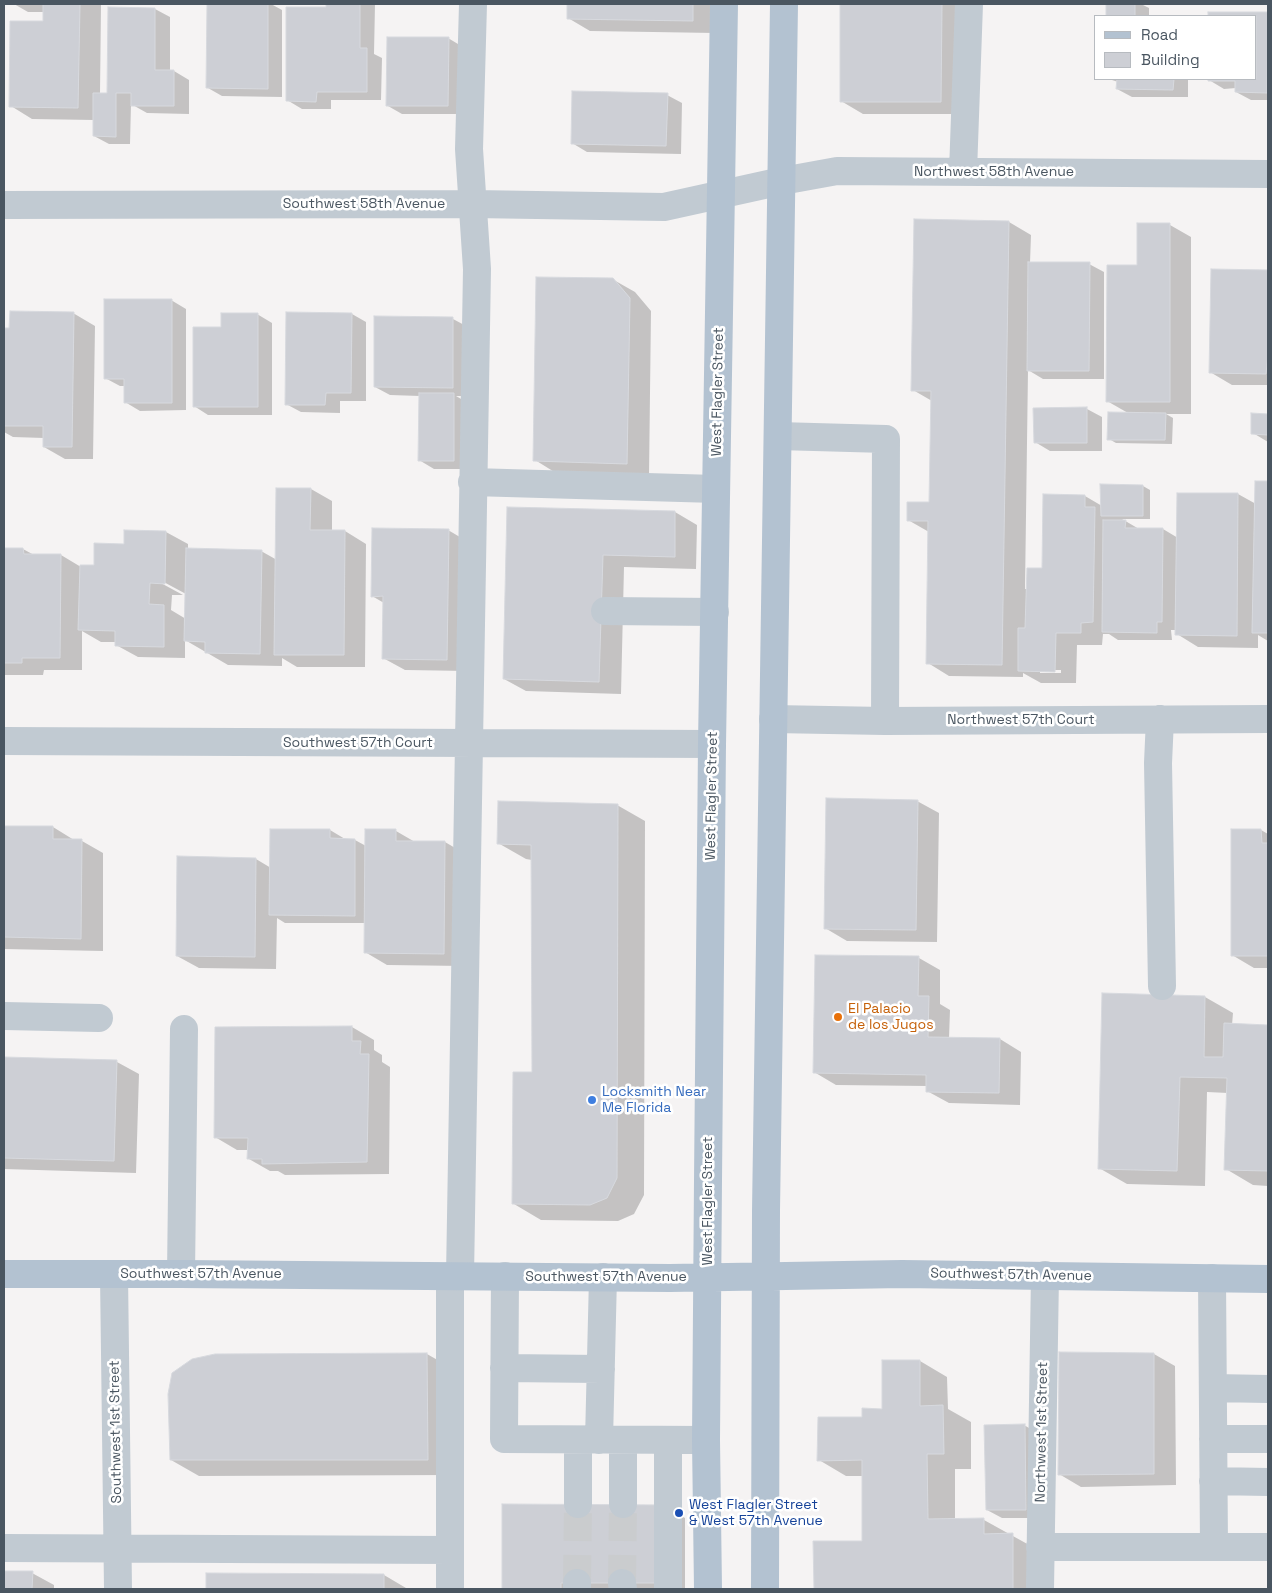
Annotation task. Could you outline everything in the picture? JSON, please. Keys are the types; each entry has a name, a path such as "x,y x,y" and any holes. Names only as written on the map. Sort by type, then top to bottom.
{"main road":[{"name":"West Flagler Street","path":"708,1589 706,1440 712,744 724,4"},
{"path":"765,1589 765,1276 784,4"},
{"name":"Southwest 57th Avenue","path":"4,1274 603,1277 902,1274 1268,1279"}],"street":[{"path":"450,1589 455,1276 470,743 472,482 477,270 469,149 473,4"},
{"path":"963,172 968,4"},
{"name":"Northwest 58th Avenue","path":"722,194 837,171 1268,174"},
{"name":"Southwest 58th Avenue","path":"4,205 473,204 664,207 722,194"},
{"path":"778,436 886,439 885,721"},
{"path":"472,482 716,490"},
{"path":"604,612 715,612"},
{"name":"Northwest 57th Court","path":"773,719 885,721 1268,719"},
{"path":"1160,719 1158,763 1162,986"},
{"name":"Southwest 57th Court","path":"4,741 712,744"},
{"path":"4,1016 99,1018"},
{"path":"181,1274 184,1029"},
{"name":"Southwest 1st Street","path":"114,1274 118,1589"},
{"name":"Northwest 1st Street","path":"1040,1589 1045,1275"},
{"path":"505,1276 504,1439 706,1440"},
{"path":"578,1504 600,1440 603,1277"},
{"path":"1212,1278 1214,1547"},
{"path":"504,1368 601,1369"},
{"path":"1213,1388 1268,1389"},
{"path":"1213,1439 1268,1440"},
{"path":"600,1440 623,1504"},
{"path":"668,1440 668,1589"},
{"path":"1213,1481 1268,1482"},
{"path":"1040,1547 1268,1547"},
{"path":"4,1548 450,1550"}],"building":[{"path":"43,4 80,4 78,108 9,107 10,21 43,21"},
{"path":"207,4 268,4 268,89 206,88"},
{"path":"326,4 360,4 360,48 367,48 367,92 317,92 316,102 286,101 286,7 326,7"},
{"path":"567,4 693,4 693,21 567,19"},
{"path":"840,4 942,4 941,102 840,102"},
{"path":"1106,4 1135,4 1135,15 1106,15"},
{"path":"108,7 155,8 155,70 174,70 174,106 131,106 131,93 116,93 116,137 93,136 93,93 107,93"},
{"path":"1208,12 1268,12 1267,93 1235,92 1235,81 1208,81 1257,80 1257,15 1208,15"},
{"path":"387,37 449,37 448,106 386,106"},
{"path":"1117,80 1174,80 1173,90 1116,89"},
{"path":"572,91 668,93 666,146 571,144"},
{"path":"914,219 1009,221 1002,665 926,664 928,521 907,521 907,502 929,502 931,391 911,391"},
{"path":"1137,223 1170,223 1170,402 1106,402 1107,265 1137,265"},
{"path":"1028,262 1090,262 1089,371 1027,371"},
{"path":"1211,269 1268,270 1268,354 1266,374 1209,373"},
{"path":"536,277 613,278 630,298 627,464 533,461"},
{"path":"104,299 172,299 172,403 124,403 124,379 104,379"},
{"path":"10,311 74,312 72,447 43,447 43,426 4,426 4,328 9,328"},
{"path":"286,312 352,313 351,393 326,393 325,405 285,405"},
{"path":"221,313 258,313 258,407 193,407 193,327 221,327"},
{"path":"374,316 453,317 453,388 374,387"},
{"path":"419,393 454,393 454,461 418,461"},
{"path":"1087,407 1087,443 1034,443 1033,408"},
{"path":"1108,412 1166,413 1165,440 1107,440"},
{"path":"1251,413 1268,414 1268,435 1251,434"},
{"path":"1255,481 1268,481 1268,633 1252,633"},
{"path":"1100,484 1143,485 1143,516 1101,516"},
{"path":"276,488 311,488 310,530 345,530 344,655 274,655"},
{"path":"1177,493 1238,493 1237,636 1175,635"},
{"path":"1043,494 1085,495 1085,507 1095,507 1093,622 1081,623 1081,633 1056,633 1055,672 1018,671 1018,628 1025,628 1027,568 1042,568"},
{"path":"507,507 675,511 675,557 603,555 599,682 503,679"},
{"path":"1103,520 1126,520 1125,528 1163,528 1162,622 1157,622 1157,633 1102,632"},
{"path":"372,528 449,529 447,660 382,659 383,596 371,597"},
{"path":"124,530 166,531 165,584 150,583 149,604 164,605 164,647 115,646 115,631 78,630 80,565 94,565 94,543 124,544"},
{"path":"4,548 23,548 24,554 61,554 60,658 22,658 22,663 4,663"},
{"path":"186,548 262,550 260,654 205,653 205,642 184,641"},
{"path":"826,798 918,800 916,930 824,929"},
{"path":"498,801 618,804 617,1178 607,1198 590,1205 512,1204 513,1072 532,1072 531,845 497,844"},
{"path":"4,826 53,826 53,839 82,839 81,939 4,937"},
{"path":"270,829 330,829 330,838 355,839 355,916 269,915"},
{"path":"365,829 396,829 396,841 445,841 444,954 364,953"},
{"path":"1231,829 1261,829 1262,843 1268,843 1268,956 1231,956"},
{"path":"177,856 256,858 255,957 176,956"},
{"path":"815,955 919,956 918,996 929,996 928,1037 1000,1038 999,1093 926,1092 926,1075 813,1073"},
{"path":"1102,993 1205,996 1204,1057 1223,1057 1224,1023 1268,1025 1268,1171 1224,1170 1227,1078 1180,1077 1177,1171 1098,1169"},
{"path":"352,1026 352,1041 361,1041 360,1054 369,1054 367,1162 262,1164 262,1159 247,1159 248,1138 214,1138 215,1027"},
{"path":"4,1057 117,1060 114,1161 4,1158"},
{"path":"1059,1352 1154,1353 1154,1474 1058,1475"},
{"path":"427,1353 428,1460 170,1460 168,1394 172,1373 192,1359 215,1354"},
{"path":"882,1360 920,1360 920,1406 943,1405 944,1454 927,1454 928,1519 984,1518 984,1534 1013,1533 1013,1589 814,1589 813,1541 862,1541 862,1460 817,1461 818,1417 862,1417 862,1408 882,1409"},
{"path":"1025,1424 1026,1510 986,1510 984,1425"},
{"path":"502,1504 663,1505 663,1583 561,1583 561,1589 502,1589"},
{"path":"4,1571 33,1571 32,1589 4,1589"},
{"path":"206,1573 384,1574 384,1589 206,1589"}],"tunnel":[{"path":"577,1583 578,1504"},
{"path":"622,1583 623,1504"}],"place":[{"name":"El Palacio de los Jugos","path":"838,1017"},
{"name":"Locksmith Near Me Florida","path":"592,1100"},
{"name":"West Flagler Street & West 57th Avenue","path":"679,1513"}]}
